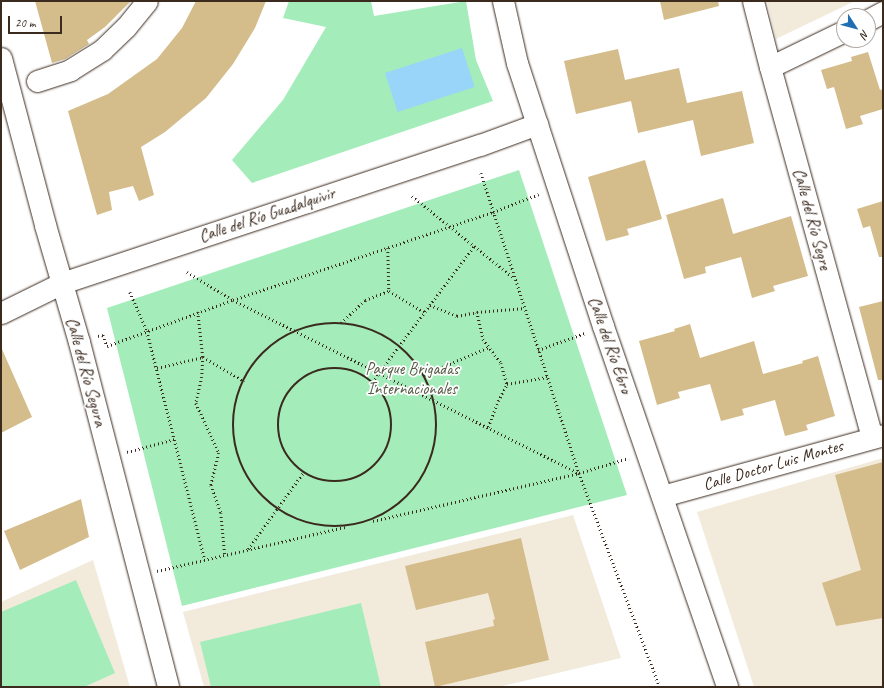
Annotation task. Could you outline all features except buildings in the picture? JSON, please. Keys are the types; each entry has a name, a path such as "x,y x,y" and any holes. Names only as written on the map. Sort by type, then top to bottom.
{"street":[{"path":"37,81 70,70 102,50 126,27 147,1"},
{"name":"Calle del Río Ebro","path":"503,1 517,64 558,186 602,326 727,687"},
{"name":"Calle del Río Segre","path":"753,1 770,67 878,436"},
{"path":"770,67 836,35"},
{"name":"Calle del Río Segura","path":"1,58 79,342 168,687"},
{"name":"Calle del Río Guadalquivir","path":"1,313 62,283 480,145 537,124"},
{"name":"Calle Doctor Luis Montes","path":"662,496 878,436"}],"path":[{"path":"481,173 514,278 579,473 660,687"},
{"path":"79,342 103,335 107,346 198,312 493,212 558,186"},
{"path":"412,196 514,278"},
{"path":"372,382 474,246"},
{"path":"388,248 389,292"},
{"path":"187,272 233,300 579,473"},
{"path":"130,292 147,331 206,560"},
{"path":"341,323 364,300 389,292 424,312"},
{"path":"430,304 457,316 477,312 524,308"},
{"path":"198,312 203,357 202,377 196,403 220,453 211,485 221,513 225,555"},
{"path":"477,312 483,339 501,362 507,384 488,427"},
{"path":"341,323 379,332 408,353 428,382 438,418 432,462 412,493 384,516 354,525 323,528 290,518 261,497 241,467 233,433 236,398 252,366 277,341 297,332 309,326 341,323"},
{"path":"538,350 602,326"},
{"path":"424,375 489,347"},
{"path":"157,368 203,357 244,381"},
{"path":"341,368 360,373 372,382 387,401 393,420 389,446 378,464 363,476 344,483 329,483 310,477 304,473 294,466 282,449 278,430 280,410 288,392 302,378 321,370 341,368"},
{"path":"507,384 548,377"},
{"path":"108,457 175,439"},
{"path":"139,575 579,473 647,453"},
{"path":"248,550 304,473"}],"shaded area":[{"path":"767,1 855,1 840,8 836,8 836,10 776,39"},
{"path":"883,458 883,687 754,687 697,512"},
{"path":"573,515 621,658 498,687 204,687 183,612"},
{"path":"93,560 130,687 1,687 1,602"}],"green space":[{"path":"289,1 371,1 374,16 466,1 476,60 493,101 252,183 232,160 283,100 326,27 283,18"},
{"name":"Parque Brigadas Internacionales","path":"519,170 627,495 182,606 107,308"},
{"path":"76,580 115,673 84,687 1,687 1,612"},
{"path":"361,603 381,687 211,687 200,642"}],"water":[{"path":"462,48 475,87 398,112 385,73"}]}
